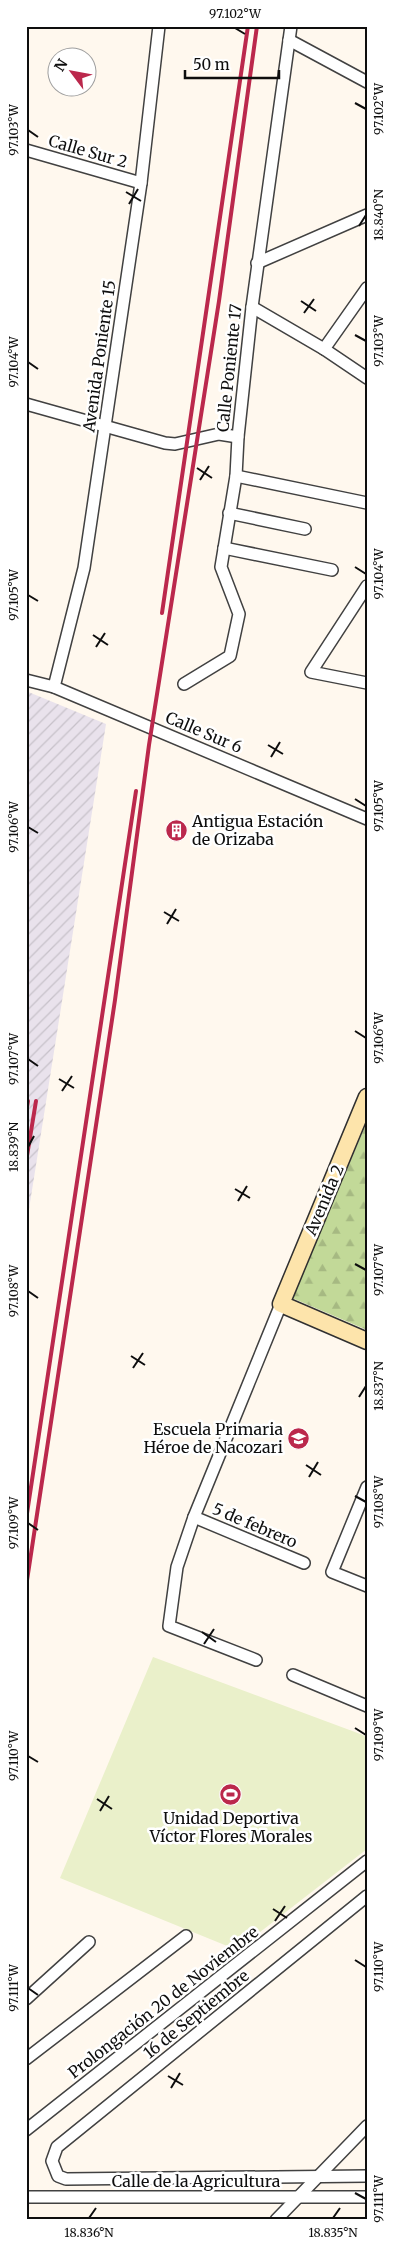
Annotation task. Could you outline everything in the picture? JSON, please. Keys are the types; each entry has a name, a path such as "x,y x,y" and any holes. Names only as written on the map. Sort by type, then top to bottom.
{"street":[{"name":"Avenida Poniente 15","path":"54,687 84,568 140,183 159,26"},
{"name":"Calle Poniente 17","path":"184,684 230,656 239,614 221,567 236,476 238,437 257,263 290,26"},
{"path":"289,40 367,82"},
{"name":"Calle Sur 2","path":"26,150 140,183"},
{"path":"257,263 367,215"},
{"path":"324,349 367,288"},
{"path":"252,307 324,349 367,378"},
{"path":"26,404 105,427 175,444 219,434 238,437"},
{"path":"236,476 367,503"},
{"path":"229,513 305,529"},
{"path":"224,548 332,570"},
{"path":"367,586 311,672 367,683"},
{"name":"Calle Sur 6","path":"26,680 54,687 367,819"},
{"name":"Avenida 2","path":"281,1304 367,1097"},
{"path":"256,1660 169,1626 177,1567 194,1517 281,1304 367,1341"},
{"path":"367,1487 332,1572 367,1586"},
{"name":"5 de febrero","path":"194,1517 304,1562"},
{"path":"293,1675 367,1706"},
{"name":"Prolongación 20 de Noviembre","path":"26,2130 367,1861"},
{"name":"16 de Septiembre","path":"52,2161 57,2147 367,1896"},
{"path":"26,2059 186,1936"},
{"path":"26,1999 89,1942"},
{"path":"276,2220 367,2126"},
{"name":"Calle de la Agricultura","path":"52,2161 58,2176 66,2179 367,2176"},
{"name":"Calle de la Agricultura","path":"26,2197 304,2191 367,2197"}],"shaded area":[{"path":"26,691 106,724 26,1228"}],"green space":[{"path":"367,1122 367,1330 292,1298"},
{"name":"Unidad Deportiva Víctor Flores Morales","path":"153,1657 367,1738 367,1849 237,1950 60,1878"}],"railway":[{"path":"162,613 248,26"},
{"path":"26,1587 115,1000 149,745 219,301 257,26"},
{"path":"26,1520 136,791"},
{"path":"26,1113 28,1101"},
{"path":"26,1162 36,1101"}],"place":[{"name":"Antigua Estación de Orizaba","path":"176,830"},
{"name":"Escuela Primaria Héroe de Nacozari","path":"299,1438"},
{"name":"Unidad Deportiva Víctor Flores Morales","path":"231,1794"}]}
